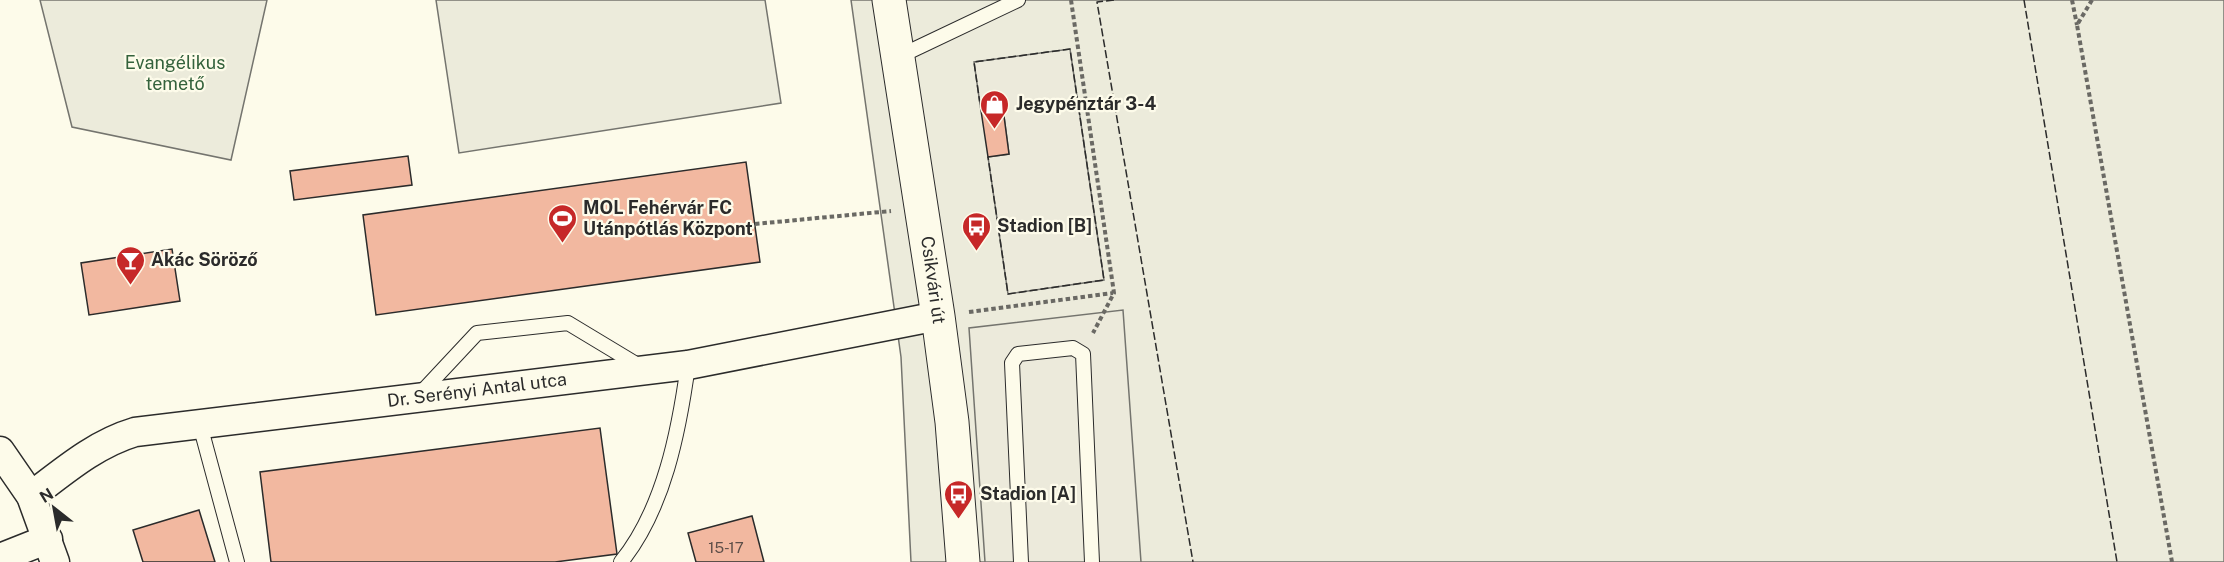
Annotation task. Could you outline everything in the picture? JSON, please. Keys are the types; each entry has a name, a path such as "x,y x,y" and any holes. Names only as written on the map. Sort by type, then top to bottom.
{"street":[{"name":"Csikvári út","path":"889,0 922,208 952,422 963,562"},
{"name":"Dr. Serényi Antal utca","path":"31,495 92,450 115,438 135,432 688,365 938,316"},
{"path":"0,451 31,495 52,550 0,558"}],"lane":[{"path":"898,57 1018,0"},
{"path":"416,398 477,333 568,323 645,370"},
{"path":"1021,562 1012,363 1018,354 1073,348 1083,354 1092,562"},
{"path":"621,562 632,549 660,489 683,402 688,365"},
{"path":"200,425 237,562"}],"path":[{"path":"1071,0 1113,293 1083,354"},
{"path":"2072,0 2172,562"},
{"path":"2077,25 2092,0"},
{"path":"755,224 922,208"},
{"path":"938,316 1113,293"}],"green space":[{"name":"Evangélikus temető","path":"40,0 267,0 231,160 72,127"},
{"path":"436,0 765,0 781,103 459,153"},
{"path":"851,0 2224,0 2224,562 911,562 901,357"}],"shaded area":[{"path":"1070,49 1104,280 1008,294 988,157 1009,154 1002,101 980,104 974,62"},
{"path":"1123,310 1141,562 985,562 969,328"}],"building":[{"name":"Jegypénztár 3-4","path":"1002,101 1009,154 988,157 980,104"},
{"path":"408,156 412,185 294,200 290,171"},
{"name":"MOL Fehérvár FC Utánpótlás Központ","path":"746,162 760,262 376,315 363,215"},
{"path":"172,249 180,301 89,315 81,263"},
{"path":"600,428 617,554 555,562 271,562 260,472"},
{"path":"199,510 215,562 143,562 133,530"},
{"path":"752,516 764,562 696,562 688,533"}],"fence":[{"path":"1114,0 1097,2 1193,562"},
{"path":"2024,0 2117,562"},
{"path":"980,104 974,62 1070,49 1104,280 1008,294 988,157"}],"place":[{"name":"Jegypénztár 3-4","path":"995,130"},
{"name":"MOL Fehérvár FC Utánpótlás Központ","path":"562,244"},
{"name":"Stadion [B]","path":"976,252"},
{"name":"Akác Söröző","path":"130,286"},
{"name":"Stadion [A]","path":"959,520"}]}
